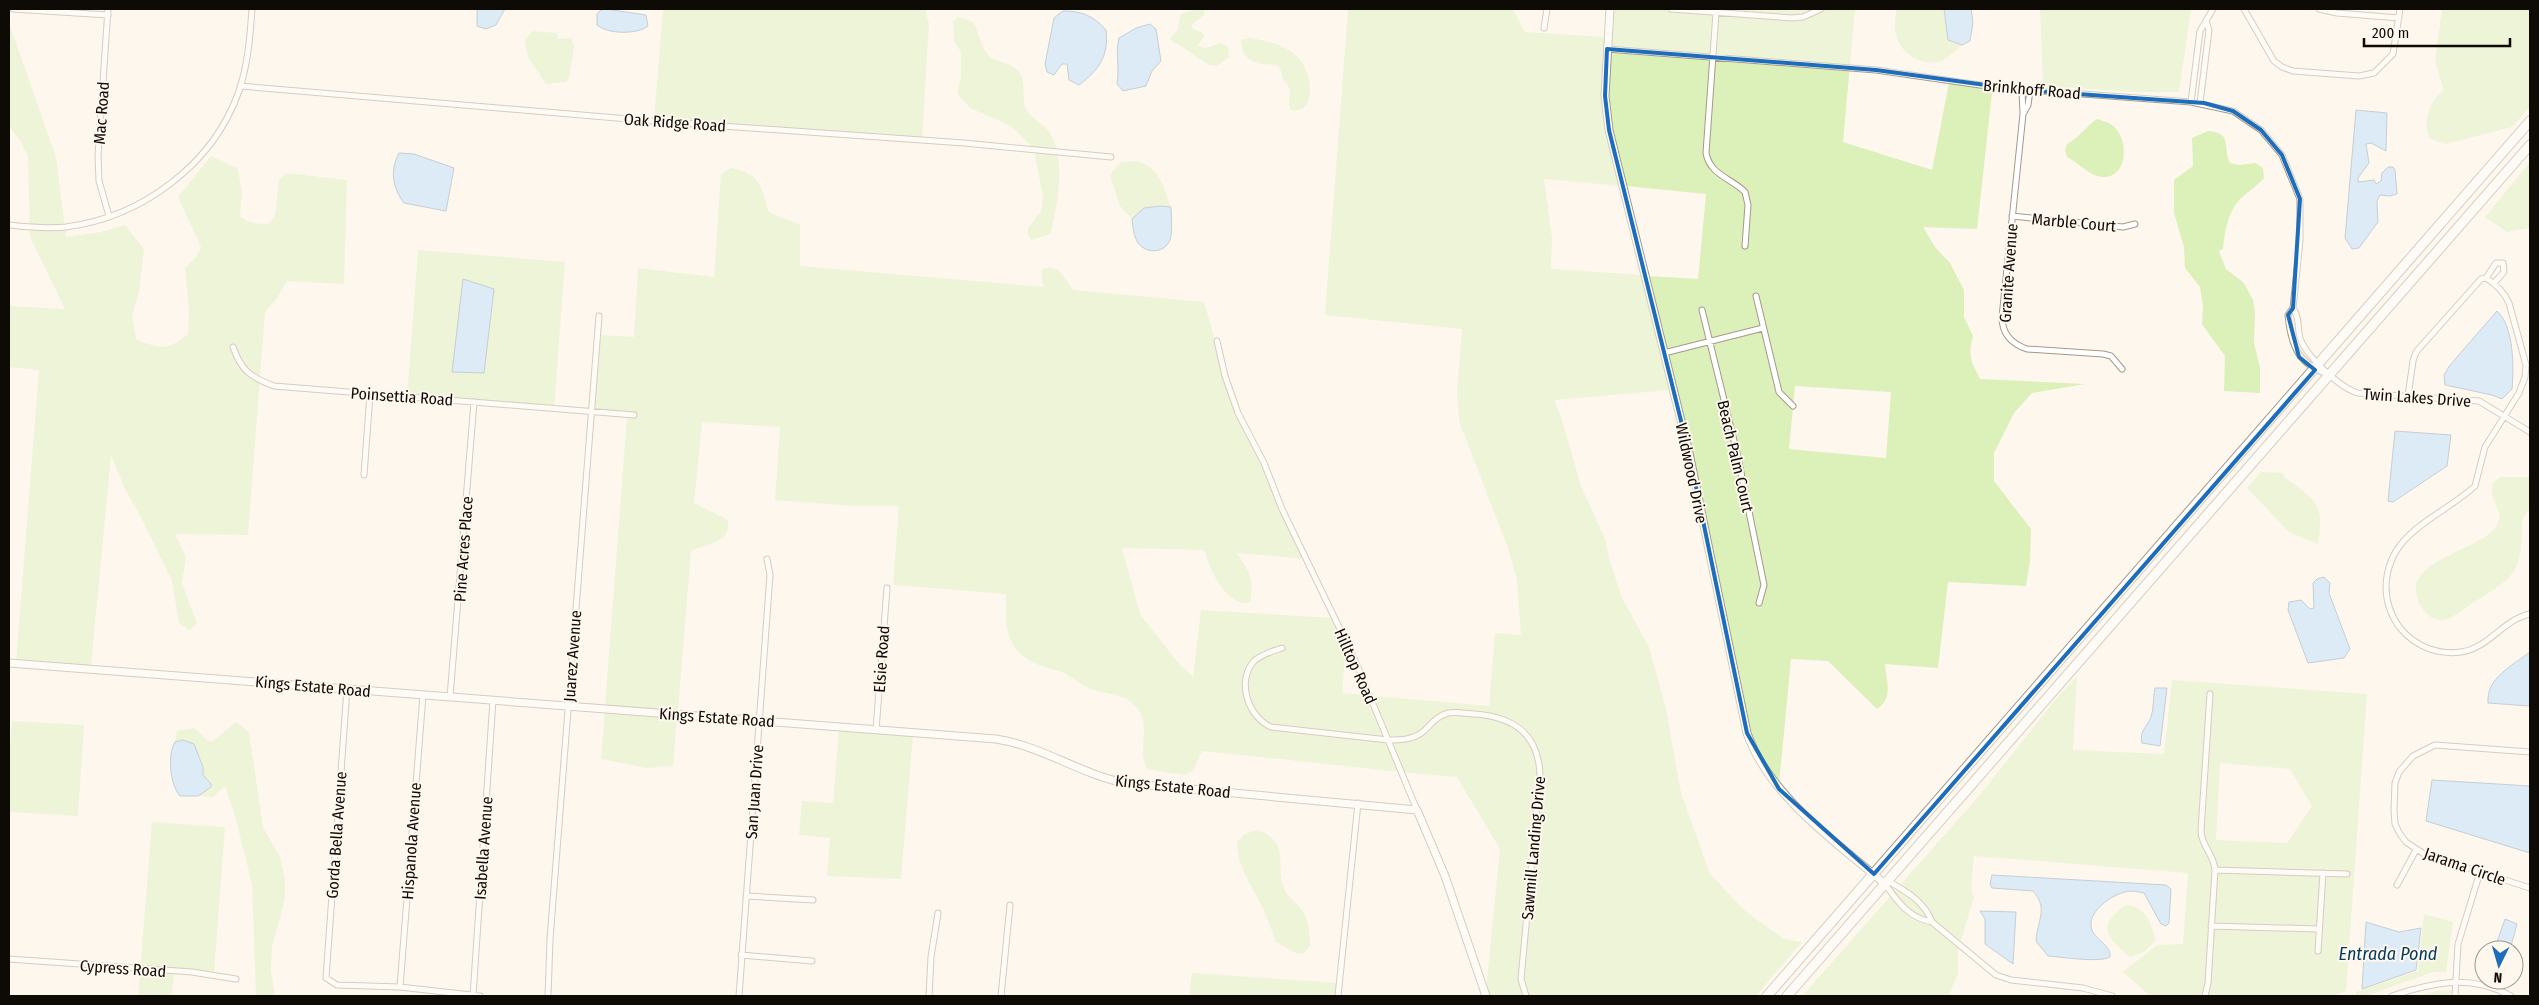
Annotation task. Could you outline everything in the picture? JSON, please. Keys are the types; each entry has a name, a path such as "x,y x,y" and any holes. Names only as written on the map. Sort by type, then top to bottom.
{"highway":[{"path":"1767,996 2150,560 2530,122"},
{"path":"1788,996 2530,145"}],"street":[{"path":"12,9 108,12"},
{"path":"9,226 58,228 109,216 146,200 189,168 216,136 240,86 248,50 252,9"},
{"path":"1544,28 1547,9"},
{"name":"Wildwood Drive","path":"1610,9 1605,96 1609,130 1689,453 1742,718 1749,740 1768,774 1789,800 1874,874 1887,883"},
{"path":"1671,9 1792,18 1803,17 1821,9"},
{"path":"2191,102 2200,31 2213,9"},
{"path":"2244,9 2274,61 2282,67 2294,71 2358,76 2374,73 2389,60 2396,47 2400,9"},
{"path":"2319,9 2337,13 2399,18"},
{"name":"Mac Road","path":"108,12 98,156 99,180 109,216"},
{"path":"1716,13 1706,153 1711,167 1716,173 1745,192 1748,205 1745,246"},
{"path":"2200,103 2209,30 2206,21"},
{"name":"Brinkhoff Road","path":"1607,49 1876,70 2022,90 2200,103 2233,111 2261,130 2282,155 2294,179 2300,198 2301,219 2293,308 2288,315 2293,343 2299,357 2330,375"},
{"name":"Oak Ridge Road","path":"240,86 652,121 964,143 1111,157"},
{"name":"Granite Avenue","path":"2022,90 2022,114 2002,317 2009,339 2027,349 2111,356 2122,369"},
{"name":"Granite Avenue","path":"2022,114 2027,110 2030,90"},
{"name":"Marble Court","path":"2012,216 2123,227 2135,224"},
{"path":"2408,396 2416,352 2482,279 2486,278 2496,263 2503,263 2504,272 2494,283"},
{"path":"2486,278 2494,283 2505,295 2509,303 2526,365 2525,377 2519,393 2484,448 2475,486 2409,534 2396,548 2388,570 2386,592 2391,613 2402,630 2429,650 2443,653 2474,649 2521,617 2530,614"},
{"path":"1756,296 1779,392 1794,406"},
{"name":"Brinkhoff Road","path":"2293,308 2298,315 2300,339 2318,367"},
{"name":"Beach Palm Court","path":"1702,310 1737,453 1764,584 1759,603"},
{"name":"Juarez Avenue","path":"548,996 550,939 599,316"},
{"path":"1664,353 1763,328"},
{"name":"Hilltop Road","path":"1217,340 1225,376 1238,413 1264,463 1282,509 1354,658 1444,876 1486,996"},
{"name":"Poinsettia Road","path":"233,347 239,364 256,379 274,386 634,415"},
{"name":"Twin Lakes Drive","path":"2330,375 2352,391 2479,401 2530,432"},
{"path":"364,475 370,394"},
{"name":"Pine Acres Place","path":"450,697 474,402"},
{"name":"San Juan Drive","path":"739,996 770,575 767,559"},
{"path":"2150,560 2160,570"},
{"name":"Elsie Road","path":"876,730 887,588"},
{"name":"Sawmill Landing Drive","path":"1282,648 1259,657 1250,667 1246,679 1246,692 1253,712 1264,724 1277,729 1388,740 1415,736 1439,717 1449,713 1493,716 1504,719 1515,724 1531,741 1537,753 1540,774 1521,979 1526,996"},
{"name":"Kings Estate Road","path":"9,663 1009,741 1040,750 1092,774 1125,782 1417,810"},
{"name":"Gorda Bella Avenue","path":"347,689 326,972 328,981 337,985 400,987"},
{"path":"2205,996 2215,870 2215,862 2204,846 2201,830 2210,694"},
{"name":"Hispanola Avenue","path":"400,987 423,695"},
{"name":"Isabella Avenue","path":"473,996 493,700"},
{"name":"Jarama Circle","path":"2530,752 2435,745 2413,756 2400,772 2395,784 2394,810 2395,824 2400,834 2416,850 2530,888"},
{"path":"1338,996 1358,803"},
{"path":"2397,886 2416,850"},
{"path":"2215,870 2347,874"},
{"path":"2455,996 2458,944 2480,872"},
{"path":"2318,951 2323,873"},
{"path":"1887,883 1901,906 1922,920 1932,922"},
{"path":"1887,883 1918,900 1927,910 1932,922 1996,975 2016,980 2082,988 2112,996"},
{"path":"746,896 814,900"},
{"path":"1001,996 1010,905"},
{"path":"929,996 931,957 938,913"},
{"path":"2211,926 2319,929"},
{"path":"741,955 812,961"},
{"name":"Cypress Road","path":"9,959 192,972 236,980"},
{"path":"2392,996 2435,983 2455,981 2484,984 2511,996"},
{"path":"400,987 480,996"}],"highlighted area":[{"path":"1607,49 1876,70 2022,90 2204,103 2233,111 2261,130 2282,155 2300,199 2293,308 2288,315 2299,357 2315,370 1874,874 1779,789 1747,733 1689,453 1609,130 1605,96"}],"green space":[{"path":"663,9 925,9 929,24 922,140 654,119"},
{"path":"1203,9 1205,14 1191,25 1193,29 1203,33 1204,37 1197,46 1206,48 1220,43 1228,47 1229,57 1217,66 1209,65 1170,39 1178,29 1180,15 1185,12"},
{"path":"1348,9 1513,9 1525,32 1605,37 1602,96 1621,186 1544,179 1552,238 1551,269 1643,275 1671,390 1554,400 1562,420 1581,486 1605,539 1622,598 1649,647 1666,709 1681,793 1710,874 1745,911 1784,939 1802,942 1756,996 1488,996 1486,990 1500,849 1457,777 1202,751 1193,771 1184,775 1147,769 1143,753 1143,721 1136,707 1123,697 1089,688 1064,673 1038,665 1025,657 1017,650 1008,634 1006,594 893,585 899,506 853,506 775,500 780,427 702,422 694,503 728,520 728,528 722,538 691,551 678,711 605,706 627,417 594,414 601,335 634,337 638,268 714,277 721,174 731,168 754,177 761,188 769,212 800,225 800,266 1043,287 1041,270 1052,268 1060,272 1073,290 1204,302 1234,406 1257,450 1306,559 1237,553 1248,571 1252,587 1250,602 1243,603 1235,600 1223,589 1210,566 1204,550 1122,548 1140,614 1179,664 1193,677 1201,610 1333,618 1346,645 1342,693 1489,706 1495,633 1521,635 1517,579 1508,548 1459,421 1457,391 1462,329 1325,315"},
{"path":"1612,9 1855,9 1843,142 1932,170 1950,78 1993,83 1977,229 1923,227 1935,247 1950,263 1964,290 1964,317 1973,336 1970,351 1972,363 1980,379 2085,384 2032,393 2014,413 1994,453 1994,481 2031,529 2030,561 2026,586 1948,582 1938,668 1885,664 1888,689 1886,700 1877,709 1828,661 1791,659 1779,785 1752,739 1648,276 1698,279 1706,194 1626,186 1611,129 1607,95","holes":["1795,386 1891,392 1886,458 1789,449"]},
{"path":"1896,9 1944,9 1948,40 1962,45 1947,58 1939,62 1921,61 1914,58 1901,46 1897,38 1895,26"},
{"path":"2040,9 2191,9 2179,92 2137,92 2043,86"},
{"path":"2442,9 2530,9 2530,107 2512,127 2446,144 2430,139 2427,126 2428,112 2434,100 2444,90 2435,62"},
{"path":"958,17 973,22 989,56 1012,66 1019,72 1023,80 1026,109 1048,130 1054,141 1059,167 1059,181 1056,209 1050,234 1032,240 1028,235 1028,228 1041,211 1043,197 1034,149 1011,126 970,108 957,93 961,79 961,52 954,41 953,21"},
{"path":"9,23 56,157 66,237 101,232 125,225 144,249 139,292 132,315 136,339 163,347 181,340 188,334 189,312 185,268 196,257 201,247 178,197 211,156 238,169 242,192 240,216 246,221 253,223 269,224 275,215 279,180 286,173 347,180 344,284 287,281 277,298 265,312 248,535 175,534 186,557 182,583 197,624 190,630 179,623 172,581 140,515 126,491 111,455 91,666 16,661 39,370 9,367 9,306 65,309 30,237 28,157 21,142 9,126"},
{"path":"532,31 557,33 558,39 571,38 574,46 569,78 566,82 546,84 528,57 525,41"},
{"path":"1250,38 1271,42 1284,47 1300,60 1310,83 1310,92 1309,100 1300,110 1291,110 1289,105 1290,89 1277,65 1252,61 1244,54 1241,40"},
{"path":"2097,119 2112,125 2122,140 2124,149 2120,167 2115,173 2107,177 2097,176 2074,162 2067,157 2065,150 2067,144"},
{"path":"2208,131 2216,132 2224,138 2230,163 2239,165 2256,163 2263,168 2264,178 2240,199 2232,211 2225,234 2223,249 2219,251 2226,269 2244,283 2253,300 2255,312 2254,343 2260,368 2260,393 2224,391 2225,356 2202,324 2203,307 2200,287 2185,268 2184,247 2174,213 2174,180 2193,166 2192,138"},
{"path":"1135,161 1150,167 1155,172 1171,207 1160,206 1150,208 1132,219 1120,206 1110,175 1121,162"},
{"path":"2530,162 2530,228 2507,232 2485,217"},
{"path":"418,250 565,262 554,410 407,397"},
{"path":"2261,472 2283,473 2284,477 2315,503 2320,519 2318,544 2289,532 2247,488"},
{"path":"2500,477 2530,477 2531,505 2522,521 2520,554 2517,565 2507,579 2455,615 2441,620 2431,617 2419,604 2416,593 2418,580 2426,569 2484,537 2494,529 2499,515 2492,488 2493,483"},
{"path":"2077,676 2073,750 2164,754 2172,680 2367,694 2346,991 2333,996 2150,996 2123,972 2157,945 2183,944 2188,873 1974,856 1971,889 1974,897 1958,950 1958,973 1949,996 1802,996 1979,796 2055,700","holes":["2220,763 2290,769 2312,806 2287,843 2216,840"]},
{"path":"605,711 677,717 673,766 647,768 601,759"},
{"path":"12,721 84,725 78,816 9,812 9,764"},
{"path":"236,722 249,732 263,827 280,857 285,879 285,899 272,947 271,971 275,996 256,996 252,884 235,816 225,786 213,797 198,796 211,787 203,775 203,767 183,740 175,742 177,731 195,728 207,740 212,742"},
{"path":"839,729 913,735 901,879 827,876 830,838 799,835 802,801 833,803"},
{"path":"152,822 225,827 214,974 174,971 172,996 138,996"},
{"path":"1257,830 1268,835 1278,847 1284,888 1306,917 1310,946 1303,954 1296,953 1276,942 1264,911 1241,866 1237,842 1245,834"},
{"path":"2126,905 2139,909 2147,916 2156,940 2144,952 2130,957 2115,943 2108,931 2111,919"},
{"path":"2424,914 2453,922 2446,972 2433,972 2366,996 2356,996 2356,992 2418,971"},
{"path":"1192,973 1339,983 1338,996 1189,996"},
{"path":"2451,990 2451,996 2419,996 2436,991"}],"water":[{"path":"477,9 505,9 496,25 486,29 477,26"},
{"path":"606,9 646,15 648,26 630,32 615,32 602,28 597,25 597,14 601,10"},
{"path":"1944,9 1971,9 1973,22 1970,41 1962,45 1948,40"},
{"path":"1063,11 1087,15 1106,30 1106,47 1101,62 1092,74 1079,85 1069,80 1067,64 1062,64 1054,75 1047,72 1045,64 1054,18"},
{"path":"1150,24 1156,29 1161,61 1152,71 1146,86 1123,91 1117,84 1119,38 1136,28"},
{"path":"2356,110 2387,113 2386,151 2371,143 2366,144 2369,163 2358,178 2358,182 2374,180 2376,184 2381,181 2382,173 2388,167 2393,167 2395,170 2397,194 2390,196 2380,195 2377,201 2378,222 2359,248 2352,249 2345,238"},
{"path":"399,153 414,154 454,168 446,211 404,203 397,191 393,172"},
{"path":"1171,207 1172,228 1170,240 1163,248 1153,251 1148,250 1143,248 1136,239 1132,219 1144,208"},
{"path":"463,279 494,289 484,373 452,372"},
{"path":"2497,311 2503,318 2510,337 2513,359 2512,389 2502,399 2445,385 2444,375 2450,365"},
{"path":"2395,431 2451,435 2447,466 2393,502 2388,501"},
{"path":"2324,577 2330,583 2329,593 2350,649 2344,658 2308,663 2288,610 2289,602 2301,600 2310,609 2314,608 2313,583 2317,579"},
{"path":"2530,652 2530,706 2488,703 2488,694 2491,686 2502,673"},
{"path":"2155,688 2167,688 2160,746 2142,743 2141,739 2142,732 2152,714"},
{"path":"183,740 194,744 203,767 203,775 211,784 211,787 198,796 180,796 172,778 171,754 175,742"},
{"path":"2432,780 2530,786 2530,853 2426,821"},
{"path":"1992,875 2166,885 2171,889 2169,923 2166,926 2161,924 2144,893 2125,892 2114,896 2103,904 2092,919 2092,930 2108,948 2110,957 2089,960 2048,956 2036,941 2041,915 2038,897 2033,891 1992,888 1990,884"},
{"path":"1980,911 2016,912 2013,964 1985,944 1985,919"},
{"path":"2505,919 2517,924 2513,940 2498,940"},
{"name":"Entrada Pond","path":"2366,922 2399,932 2421,928 2416,970 2362,989"}]}
